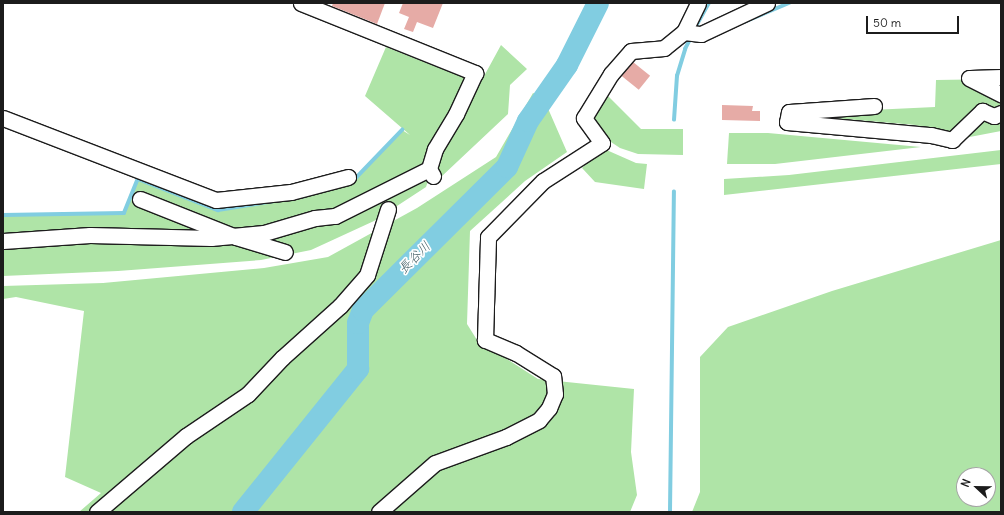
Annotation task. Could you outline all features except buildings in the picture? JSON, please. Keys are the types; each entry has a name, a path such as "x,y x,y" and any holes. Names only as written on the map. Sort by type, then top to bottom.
{"street":[{"path":"3,241 90,235 236,237 264,233 315,218 335,216 431,173 435,149 456,114 475,73 301,3"},
{"path":"379,512 435,463 506,437 539,420 549,408 555,394 553,376 516,353 485,340 488,237 543,181 602,143 584,118 612,74 631,51 664,48 684,32 698,3"},
{"path":"684,32 701,34 767,3"},
{"path":"1001,76 969,78 1001,94"},
{"path":"874,106 789,112 787,122 931,134 952,140 982,111 994,116 1001,113"},
{"path":"3,118 216,200 292,192 348,176"},
{"path":"140,199 236,237 285,252"},
{"path":"97,512 186,436 248,394 282,358 340,306 367,275 388,209"}],"green space":[{"path":"501,45 527,69 510,85 508,114 441,177 434,164 426,187 374,221 311,250 261,260 118,271 3,276 3,215 124,213 138,179 218,210 292,200 353,181 402,130 410,135 365,96 386,47 457,75 483,78"},
{"path":"1001,79 1001,131 954,140 916,125 786,114 935,107 936,80"},
{"path":"533,93 543,97 567,152 525,181 470,231 467,324 477,340 538,379 634,389 631,452 637,495 630,512 79,512 101,493 65,477 84,311 16,297 3,299 3,286 103,283 264,268 328,257 417,208 496,157"},
{"path":"606,94 641,129 683,129 683,155 638,154 620,148 602,136 590,115"},
{"path":"729,133 768,133 921,147 775,164 727,164"},
{"path":"602,148 636,163 647,164 644,189 595,182 582,168"},
{"path":"1001,150 1001,164 724,195 724,179 789,175"},
{"path":"1001,240 1001,512 692,512 700,492 700,357 728,327 832,291"}],"waterway":[{"name":"長谷川","path":"243,512 358,369 358,323 363,310 507,167 528,121 567,65 598,3"},
{"path":"694,30 709,3"},
{"path":"744,22 789,3"},
{"path":"674,120 677,76 685,49 692,36"},
{"path":"353,181 402,130"},
{"path":"3,215 124,213 138,179 218,210 305,196"},
{"path":"670,512 674,192"}]}
